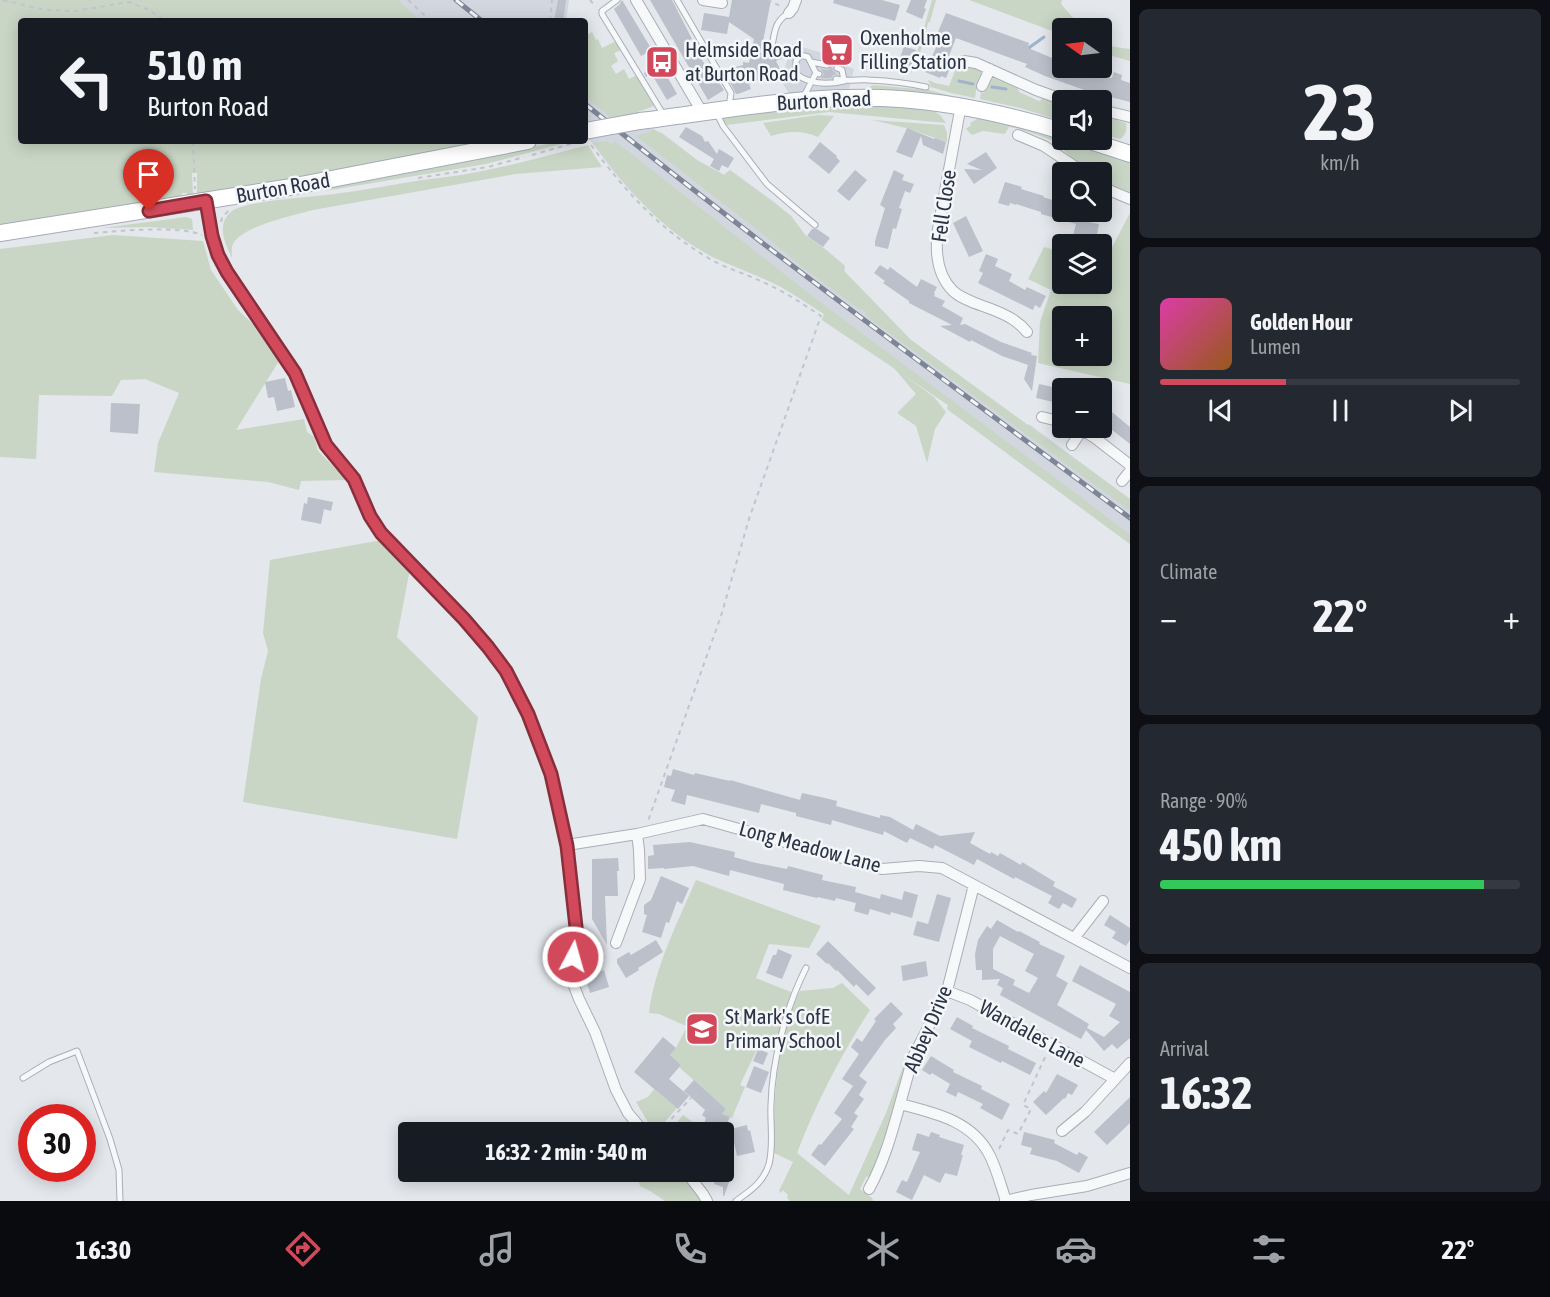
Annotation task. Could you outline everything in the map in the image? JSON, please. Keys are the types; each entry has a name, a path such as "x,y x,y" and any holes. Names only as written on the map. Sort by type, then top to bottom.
{"main road":[{"name":"Burton Road","path":"588,137 640,121 802,100 860,89 899,99 961,105 1052,128"},
{"name":"Burton Road","path":"0,233 285,188 512,144"},
{"path":"1112,146 1129,150"}],"street":[{"path":"636,0 715,111"},
{"path":"787,10 793,8 796,0"},
{"path":"964,61 976,63 1052,96"},
{"path":"982,86 990,69"},
{"name":"Fell Close","path":"961,105 938,229 936,244 939,266 944,279 954,291 1013,319 1027,332"},
{"path":"1112,113 1130,117"},
{"path":"1018,135 1044,146 1068,162"},
{"path":"1112,192 1130,200"},
{"path":"201,202 218,255 227,272 295,373 326,445 354,479 370,516 381,533 488,647 506,671 528,714 551,774 567,846 577,936 571,978 595,1032 616,1090 636,1122"},
{"path":"1042,417 1052,420"},
{"path":"1072,445 1075,438"},
{"path":"1095,438 1130,465"},
{"path":"1122,481 1130,471"},
{"name":"Long Meadow Lane","path":"567,846 697,820 711,820 882,868 919,866 942,868 1130,968"},
{"path":"616,943 640,879 640,833"},
{"name":"Abbey Drive","path":"869,1189 886,1154 913,1057 947,991 974,885"},
{"path":"1075,938 1103,901"},
{"name":"Wandales Lane","path":"947,991 970,1000 1115,1079"},
{"path":"1062,1131 1084,1112 1130,1063"},
{"path":"900,1104 956,1121 978,1139 993,1161 1010,1200 1087,1186 1130,1173"},
{"path":"694,1182 707,1201"}],"lane":[{"path":"617,0 604,8 602,14 665,118"},
{"path":"677,0 731,93 715,111 723,126 767,184 815,225"},
{"path":"772,46 776,27 787,10"},
{"path":"802,100 811,83 818,74 808,57 800,55 796,61 796,74 811,83 844,81"},
{"path":"811,62 827,65"},
{"path":"837,68 842,70 844,81"},
{"path":"836,79 860,89 914,84 926,87"},
{"path":"736,1201 759,1185 769,1164 773,1077 795,994 806,968"},
{"path":"23,1078 49,1062 77,1051 111,1139 119,1170 120,1201"}],"path":[{"path":"3,0 45,10 76,11 129,2 149,10 161,18"},
{"path":"408,0 428,18"},
{"path":"550,18 552,0"},
{"path":"590,0 599,9"},
{"path":"767,0 787,10"},
{"path":"193,144 201,202"},
{"path":"585,144 641,207 684,244 713,261 766,283 821,316 749,519 721,616 640,833"},
{"path":"93,233 184,230 206,238"},
{"path":"993,1161 1008,1130 1018,1134 1031,1109 1023,1105 1051,1045"},
{"path":"668,1122 691,1098"}],"shaded area":[{"path":"353,0 569,0 566,18 376,18"},
{"name":"Oxenholme Filling Station","path":"831,35 849,40 843,65 854,69 848,92 790,95 781,81 792,44 826,54"},
{"path":"588,80 623,105 647,128 663,134 697,160 724,175 730,170 773,201 791,216 806,236 845,266 844,271 911,340 1130,499 1130,544 947,409 948,405 822,320 824,314 778,285 712,257 684,239 656,217 632,193 588,138"}],"green space":[{"path":"0,0 398,0 418,18 18,18 18,144 481,144 199,195 197,193 197,173 192,173 193,194 182,193 181,199 0,227"},
{"path":"932,0 936,0 930,22 928,22 925,40 910,76"},
{"path":"969,0 1062,0 1061,4 1073,18 1052,18 1052,31"},
{"path":"592,32 602,48 616,41 622,50 614,53 618,61 611,66 616,74 624,69 629,79 637,75 654,106 629,115 610,117 588,99 588,34"},
{"path":"1112,46 1130,49 1130,61 1112,56"},
{"path":"957,66 972,66 982,71 975,98 931,87 928,80 949,86"},
{"path":"998,78 1017,86 1019,92 1039,101 1044,98 1052,101 1052,118 980,99 981,92 984,93 990,81"},
{"path":"874,85 929,90 966,100 869,90 869,87"},
{"path":"868,105 933,110 946,123 829,112 727,125 724,123 724,116 776,109"},
{"path":"818,115 834,116 818,137 795,132 771,136 763,123"},
{"path":"987,117 1052,134 1052,140 1009,127 1005,134 983,131 972,135 966,129 977,119"},
{"path":"1112,117 1126,123 1126,132 1120,139 1112,137"},
{"path":"872,120 944,125 947,142 906,128"},
{"path":"653,129 697,160 724,175 730,170 791,216 806,236 845,266 844,271 911,340 1130,499 1130,511 865,315 866,312 806,270 636,136"},
{"path":"607,141 611,144 615,141 815,298 1090,504 1130,535 1130,544 947,409 948,405 901,373 934,397 946,412 935,429 927,463 916,426 897,413 916,394 893,367 822,320 824,314 795,295 713,257 678,235 632,192 593,143"},
{"path":"547,144 561,144 486,164 325,191 431,166"},
{"path":"588,145 602,167 516,174 313,210 270,222 247,232 233,244 232,258 223,234 226,217 231,212 245,206 468,174"},
{"path":"1064,150 1101,150 1130,160 1130,194 1112,187 1112,162 1078,162"},
{"path":"1130,213 1130,384 1112,378 1104,378 1038,363 1040,322 1051,290 1028,279 1044,247 1052,249 1052,294 1112,294 1112,247"},
{"path":"186,217 192,219 193,230 149,227 102,228"},
{"path":"113,235 203,241 211,270 238,310 265,336 279,361 236,430 304,419 307,432 314,437 318,451 347,480 301,481 299,490 268,482 154,472 158,443 179,393 145,379 121,380 112,396 39,395 36,459 0,457 0,249"},
{"path":"382,540 410,569 397,637 478,717 457,839 243,802 261,679 268,651 263,633 270,560"},
{"name":"St Mark's CofE Primary School","path":"696,880 821,926 809,948 769,944 756,978 791,992 775,1052 759,1045 740,1085 745,1087 732,1118 722,1114 726,1109 679,1067 681,1065 670,1055 688,1024 686,1026 659,1014 649,1013 661,962"},
{"path":"842,983 870,1010 830,1080 797,1153 849,1195 886,1113 904,1064 907,1065 882,1151 870,1176 866,1177 860,1189 873,1201 790,1201 783,1190 781,1193 779,1191 793,1162 774,1153 776,1091 785,1030 800,991 833,988"},
{"path":"654,1089 677,1108 665,1122 648,1122 636,1102 648,1097"},
{"path":"683,1115 692,1122 677,1122"},
{"path":"639,1182 690,1182 701,1201 665,1201 640,1186"}],"building":[{"path":"558,0 566,0 563,18 555,18"},
{"path":"622,0 652,50 641,56 614,9"},
{"path":"650,0 672,0 713,84 718,81 724,90 708,100"},
{"path":"732,0 771,0 761,52 786,57 776,61 780,69 749,84 751,89 738,94 727,76 734,72 732,68 743,65 743,62 749,63 754,39 729,22 727,34 701,30 704,13 729,17"},
{"path":"834,0 882,0 900,5 895,21 833,3"},
{"path":"911,0 927,0 922,19 906,12"},
{"path":"946,13 1029,43 1028,48 1052,58 1052,78 1112,78 1114,72 1122,75 1121,80 1130,83 1130,102 1112,97 1112,90 1084,90 1045,76 1025,67 1027,64 956,38 945,66 950,68 946,78 941,76 940,78 925,72 942,34 938,32"},
{"path":"832,41 845,45 840,64 836,63 832,67 837,74 831,78 821,78 824,74 821,69 828,70 832,66 827,60"},
{"path":"904,46 916,50 910,70 897,67"},
{"path":"656,57 677,94 667,100 651,73 646,77 644,73 650,71 647,65"},
{"path":"686,127 702,136 705,142 708,141 717,154 719,149 734,158 728,168 722,165 719,171 710,166 714,159 679,137"},
{"path":"907,128 946,142 943,154 923,145 921,136 912,158 896,152"},
{"path":"820,142 840,161 829,174 808,157"},
{"path":"986,152 997,168 974,184 964,169 982,170 967,164"},
{"path":"855,170 867,180 849,201 837,191"},
{"path":"894,170 904,175 902,180 914,184 910,193 905,191 899,208 902,209 896,229 893,228 888,249 875,246 875,241 885,208 880,205"},
{"path":"1005,182 1052,200 1052,217 1016,204 1010,203 1009,206 998,203"},
{"path":"966,216 983,251 969,257 953,223"},
{"path":"1069,222 1099,224 1097,234 1073,234 1076,224"},
{"path":"812,229 817,229 830,238 823,247 807,236"},
{"path":"986,254 998,259 995,266 1012,274 1009,281 1025,290 1027,287 1046,296 1040,308 1035,305 1033,310 978,283 983,273 979,271"},
{"path":"880,265 888,270 890,267 917,287 921,279 937,287 934,296 945,301 942,306 963,318 960,325 965,324 1001,342 1037,356 1032,391 1024,379 1028,365 1002,356 971,340 970,342 940,326 952,325 909,303 883,283 885,281 874,273"},
{"path":"285,378 295,407 277,411 274,397 268,398 265,382"},
{"path":"1039,384 1052,387 1052,402 1036,398"},
{"path":"111,403 140,404 138,434 110,432"},
{"path":"1112,412 1130,427 1130,444 1112,430"},
{"path":"308,497 333,502 331,511 324,509 321,524 301,520 304,503 307,504"},
{"path":"673,769 694,775 695,773 730,780 800,800 802,793 837,801 836,806 880,818 880,815 890,817 913,830 916,824 940,836 975,832 970,843 990,854 991,852 998,856 1000,853 1021,865 1022,862 1055,882 1053,886 1077,899 1072,908 1063,903 1059,909 1048,903 1052,896 977,859 974,865 935,845 933,849 910,838 907,843 884,831 883,835 832,820 831,825 761,804 759,813 687,795 685,805 671,801 675,790 664,787 667,775 671,776"},
{"path":"690,842 735,852 734,857 752,862 787,869 788,866 823,875 822,880 856,887 855,892 880,899 881,894 902,900 904,891 918,895 912,918 870,909 868,915 854,911 856,903 836,898 835,901 817,898 783,890 784,884 730,870 729,876 693,866 648,869 648,856 654,855 653,845"},
{"path":"618,858 618,896 605,896 607,945 592,919 592,859"},
{"path":"661,876 689,888 682,904 677,901 661,938 642,932 647,915 644,914 644,905 651,900"},
{"path":"937,894 951,898 939,942 913,935 917,921 928,924"},
{"path":"1110,915 1130,928 1130,940 1126,946 1112,938 1116,932 1104,925"},
{"path":"997,920 1065,956 1056,976 1068,983 1057,1005 1089,1024 1087,1028 1104,1037 1120,1022 1109,1016 1116,1004 1072,981 1080,965 1130,992 1130,1038 1117,1049 1112,1044 1104,1051 1086,1030 1081,1039 1000,995 1003,988 997,985 1000,979 982,980 982,970 976,970 975,954 978,940 987,926 991,929","holes":["1000,936 1034,954 1025,971 1038,978 1029,993 1013,985 1015,980 993,969 993,949"]},
{"path":"656,940 663,952 626,978 617,959 629,952 631,955"},
{"path":"828,941 876,988 868,996 816,954"},
{"path":"778,949 792,955 782,979 766,973"},
{"path":"926,961 928,976 903,981 901,966"},
{"path":"604,970 609,987 590,993 585,977"},
{"path":"891,1002 903,1014 893,1024 896,1028 859,1076 867,1082 859,1095 864,1099 854,1113 858,1116 851,1127 854,1129 825,1166 811,1155 842,1119 834,1113 853,1086 842,1079 859,1054 851,1047 857,1038 862,1042 876,1021 874,1019"},
{"path":"957,1017 973,1026 972,1028 1009,1046 1008,1049 1036,1063 1030,1075 969,1047 972,1041 950,1029"},
{"path":"663,1037 676,1048 670,1055 681,1065 669,1079 689,1096 678,1109 634,1072"},
{"path":"758,1049 768,1053 763,1065 753,1061"},
{"path":"931,1056 954,1070 953,1072 982,1086 981,1089 1010,1104 1002,1120 980,1108 983,1104 958,1092 956,1097 946,1092 950,1084 922,1070"},
{"path":"754,1066 769,1072 761,1093 746,1087"},
{"path":"1057,1074 1078,1085 1072,1095 1068,1093 1065,1099 1046,1115 1033,1102 1044,1091 1046,1093"},
{"path":"694,1080 726,1109 722,1114 730,1117 728,1122 705,1122 706,1118 702,1115 705,1110 684,1091"},
{"path":"1130,1097 1130,1123 1107,1145 1094,1132"},
{"path":"747,1125 755,1152 737,1156 734,1128"},
{"path":"931,1132 964,1145 961,1155 963,1155 957,1176 945,1173 940,1183 924,1175 912,1200 896,1192 902,1180 907,1182 920,1152 912,1150 917,1133 929,1137"},
{"path":"1024,1132 1055,1140 1054,1143 1077,1155 1079,1152 1088,1157 1079,1173 1057,1161 1030,1154 1032,1148 1021,1145"},
{"path":"715,1182 729,1182 724,1196 723,1187 714,1184"}],"waterway":[{"path":"1027,51 1044,37"},
{"path":"959,81 973,84"},
{"path":"992,87 1006,89"}],"railway":[{"path":"456,0 478,18"},
{"path":"588,106 787,262 1130,518"}],"place":[{"name":"Oxenholme Filling Station","path":"837,50"},
{"name":"Helmside Road at Burton Road","path":"662,62"},
{"name":"St Mark's CofE Primary School","path":"702,1029"}],"route":[{"path":"149,211 206,201 218,255 295,373 326,445 354,479 370,516 381,533 464,619 506,671 528,714 551,774 561,814 577,936 573,957"}]}
